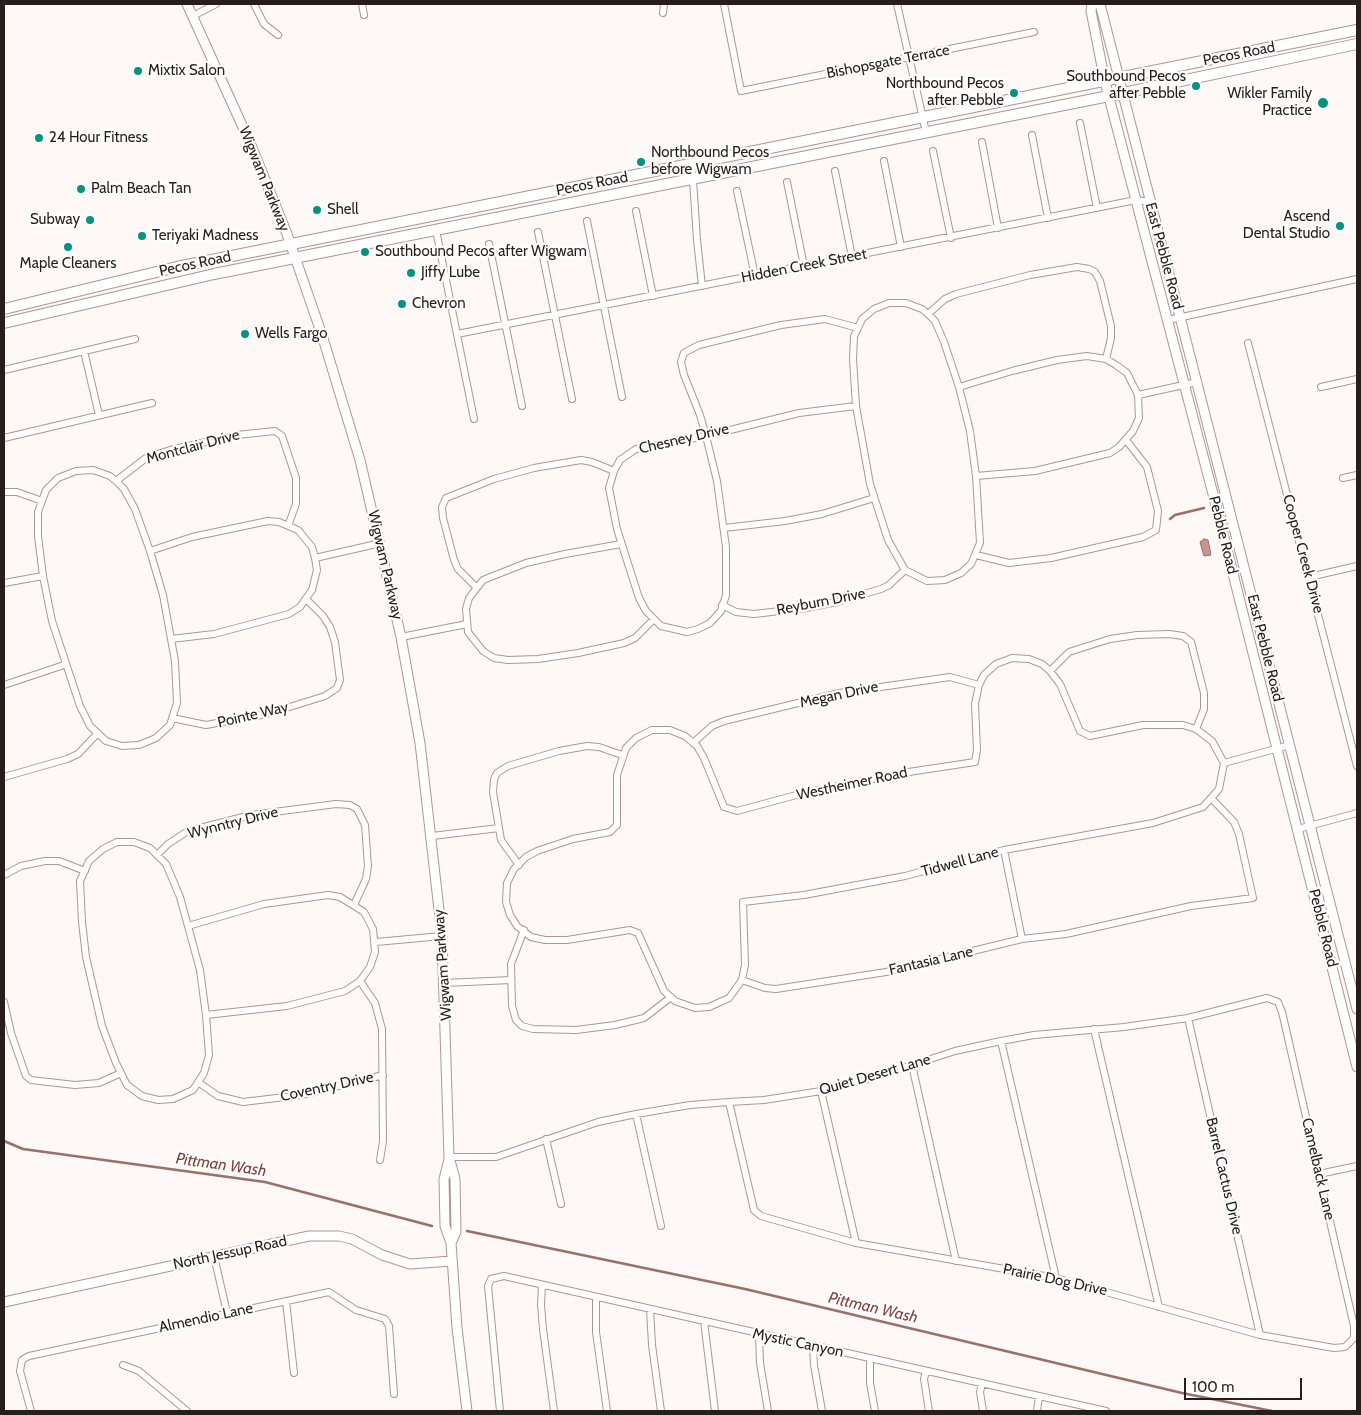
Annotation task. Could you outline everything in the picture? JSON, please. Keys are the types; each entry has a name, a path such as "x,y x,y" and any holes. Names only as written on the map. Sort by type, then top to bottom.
{"main road":[{"name":"Wigwam Parkway","path":"187,4 251,145 290,244 330,360 360,460 381,543 401,637 420,743 442,936 449,1157 444,1179 445,1226 451,1242 457,1328 467,1411"},
{"name":"Pebble Road","path":"1092,4 1091,10 1105,82 1117,90"},
{"name":"Pebble Road","path":"1100,4 1136,200 1278,748 1357,1066"},
{"name":"Pecos Road","path":"4,323 179,281 926,132 1117,90 1357,30"},
{"path":"1117,90 1357,44"},
{"name":"Pecos Road","path":"4,309 177,267 1105,82 1117,90"},
{"name":"East Pebble Road","path":"1117,90 1150,202 1357,1009"},
{"path":"464,210 467,223"},
{"path":"15,307 18,319"},
{"name":"North Jessup Road","path":"4,1302 309,1236 326,1235 352,1240 382,1256 410,1264 452,1261"}],"street":[{"path":"193,16 216,4"},
{"path":"254,4 264,24 278,35"},
{"path":"362,4 364,15"},
{"path":"663,13 664,4"},
{"name":"Bishopsgate Terrace","path":"724,4 741,91 1034,32"},
{"path":"897,4 926,132"},
{"path":"1080,123 1097,208"},
{"path":"1032,135 1048,218"},
{"path":"982,142 998,228"},
{"path":"933,151 951,238"},
{"path":"884,161 901,247"},
{"path":"692,164 702,286"},
{"path":"835,172 852,257"},
{"path":"787,182 804,266"},
{"path":"737,191 754,276"},
{"name":"Hidden Creek Street","path":"457,334 1136,200 1150,202"},
{"path":"636,211 653,296"},
{"path":"587,221 622,397"},
{"path":"436,230 474,419"},
{"path":"538,232 572,399"},
{"path":"490,244 522,406"},
{"path":"928,314 945,299 990,284 1077,267 1089,269 1095,272 1100,281 1111,326 1111,338 1106,359"},
{"path":"1168,320 1357,279"},
{"path":"889,303 906,303 922,309 935,321 944,342 970,431 976,476 980,543 971,564 961,573 945,580 927,581 905,570 888,540 874,498 856,406 853,359 854,336 858,328 862,319 874,309 889,303"},
{"path":"476,587 458,569 454,560 443,518 442,507 446,498 494,479 534,468 581,460 592,462 614,471 610,488 621,544 639,598 646,611 661,626 687,632 710,623 721,610 726,595 724,528 718,481 706,436 684,375 682,357 684,353 699,345 781,325 825,319 858,328"},
{"path":"4,370 135,339"},
{"name":"Cooper Creek Drive","path":"1248,343 1357,766"},
{"path":"84,351 99,415"},
{"path":"958,387 1057,360 1087,356 1106,359 1127,373 1138,395 1139,418 1126,440 1110,453 1035,471 976,476"},
{"path":"1322,387 1357,379"},
{"path":"1138,395 1197,382"},
{"path":"4,438 152,403"},
{"name":"Chesney Drive","path":"614,471 620,460 636,448 706,436 764,420 856,406"},
{"name":"Montclair Drive","path":"116,481 135,464 162,453 237,435 275,431 282,436 296,478 296,504 288,526"},
{"path":"976,555 1010,563 1051,558 1143,537 1156,530 1158,511 1147,468 1126,440"},
{"path":"93,470 110,476 116,481 124,489 135,510 163,595 171,639 177,703 170,725 156,738 139,746 122,746 106,742 90,726 80,706 64,665 52,621 43,576 38,536 38,512 46,490 58,478 76,471 93,470"},
{"path":"1344,478 1357,475"},
{"path":"4,492 16,492 42,501"},
{"path":"724,528 784,521 822,514 874,498"},
{"path":"150,552 192,537 257,522 279,522 298,530 312,547 316,558 317,570 312,590 300,607 289,614 214,634 171,639"},
{"path":"316,558 381,543"},
{"path":"621,544 565,554 493,574 476,587 466,609 468,632 483,651 494,658 508,660 578,653 624,643 634,638 654,619"},
{"path":"1309,577 1357,566"},
{"name":"Reyburn Drive","path":"722,605 736,612 754,614 814,607 881,589 889,585 905,570"},
{"path":"4,583 43,576"},
{"name":"Pointe Way","path":"172,718 206,725 267,714 325,696 337,688 340,680 330,627 323,616 306,599"},
{"path":"401,637 467,624"},
{"path":"1050,671 1069,652 1102,641 1137,635 1170,634 1183,636 1191,642 1204,693 1204,709 1196,729"},
{"path":"979,685 984,675 996,664 1012,658 1029,659 1042,664 1050,671 1060,684 1080,731 1090,736 1143,725 1183,725 1196,729 1212,741 1224,763 1219,788 1212,799"},
{"path":"4,685 64,665"},
{"name":"Megan Drive","path":"693,743 712,726 724,721 839,693 950,677 979,685"},
{"name":"Westheimer Road","path":"693,743 704,758 724,806 737,811 800,794 902,773 975,762 977,750 974,704 979,685"},
{"path":"693,743 685,736 670,730 652,730 636,738 622,755 617,775 617,825 610,832 573,839 537,851 519,865 507,884 506,902 517,926 532,937 567,940 630,930 638,933 645,945 658,980 675,1002 695,1008 709,1007 728,998 742,980"},
{"path":"4,777 78,754 98,733"},
{"path":"1224,763 1290,745"},
{"path":"519,865 501,840 493,792 494,779 497,773 508,766 559,751 587,746 599,747 622,755"},
{"name":"Tidwell Lane","path":"742,980 745,965 743,902 804,895 905,876 1004,850 1153,823 1193,812 1212,799"},
{"name":"Fantasia Lane","path":"742,980 765,988 776,988 886,972 1022,939 1066,934 1191,906 1253,898 1239,834 1234,822 1212,799"},
{"name":"Wynntry Drive","path":"157,855 168,844 188,831 251,815 336,804 350,805 356,809 364,825 368,866 366,879 354,905"},
{"path":"1298,829 1357,813"},
{"path":"432,836 499,828"},
{"path":"117,842 134,842 150,848 157,855 166,864 180,897 200,970 209,1055 204,1073 193,1090 172,1099 158,1100 142,1096 127,1084 116,1063 102,1026 86,957 80,881 89,861 103,849 117,842"},
{"path":"1004,850 1022,939"},
{"path":"4,875 21,866 45,861 59,862 85,871"},
{"path":"188,926 264,904 328,895 340,898 364,912 373,929 376,942 376,952 370,967 360,982 345,991 287,1006 206,1016"},
{"path":"524,930 513,955 511,980 512,1006 516,1020 519,1023 533,1029 576,1030 615,1025 644,1018 671,997"},
{"path":"376,942 442,936"},
{"path":"445,984 511,980"},
{"path":"360,982 375,1003 379,1015 383,1075 383,1141 380,1160"},
{"name":"Quiet Desert Lane","path":"449,1157 496,1157 598,1122 636,1114 690,1105 764,1100 821,1091 872,1078 955,1051 1002,1041 1188,1018 1268,998 1273,1000"},
{"name":"Camelback Lane","path":"1273,1000 1278,1002 1282,1012 1354,1326 1354,1338 1350,1342"},
{"path":"4,1002 11,1033 26,1076 29,1078 48,1084 75,1085 99,1083 122,1073"},
{"name":"Barrel Cactus Drive","path":"1188,1018 1260,1335"},
{"path":"1094,1029 1158,1307"},
{"path":"1002,1041 1056,1278"},
{"path":"912,1065 956,1261"},
{"name":"Coventry Drive","path":"198,1082 218,1096 242,1102 302,1095 383,1075"},
{"path":"821,1091 856,1243"},
{"name":"Prairie Dog Drive","path":"729,1102 754,1210 761,1216 825,1236 856,1243 1056,1278 1260,1335 1334,1348 1345,1347 1350,1342"},
{"path":"636,1114 661,1226"},
{"path":"546,1139 561,1204"},
{"path":"1319,1174 1357,1166"},
{"path":"214,1256 227,1313"},
{"name":"Mystic Canyon","path":"500,1411 488,1295 491,1279 504,1276 1106,1411"},
{"path":"542,1285 543,1330 554,1411"},
{"name":"Almendio Lane","path":"31,1411 20,1371 22,1360 29,1356 329,1292 356,1310 385,1319 389,1326 394,1394"},
{"path":"596,1297 596,1332 607,1411"},
{"path":"286,1301 294,1373"},
{"path":"650,1309 652,1345 661,1411"},
{"path":"704,1321 715,1411"},
{"path":"759,1334 760,1364 768,1411"},
{"path":"814,1346 814,1365 822,1411"},
{"path":"870,1358 870,1383 875,1411"},
{"path":"123,1365 139,1371 187,1411"},
{"path":"926,1371 924,1379 929,1411"},
{"path":"982,1383 980,1392 983,1411"},
{"path":"1038,1411 1039,1396"}],"shaded area":[{"path":"1204,539 1208,540 1211,555 1204,556 1200,542"}],"waterway":[{"path":"1170,519 1175,515 1204,508"},
{"name":"Pittman Wash","path":"4,1141 23,1149 265,1182 432,1226"},
{"name":"Pittman Wash","path":"467,1231 745,1289 1182,1393 1272,1411"}],"place":[{"name":"Mixtix Salon","path":"138,71"},
{"name":"Southbound Pecos after Pebble","path":"1196,86"},
{"name":"Northbound Pecos after Pebble","path":"1014,93"},
{"name":"Wikler Family Practice","path":"1323,103"},
{"name":"24 Hour Fitness","path":"39,138"},
{"name":"Northbound Pecos before Wigwam","path":"641,162"},
{"name":"Palm Beach Tan","path":"81,189"},
{"name":"Shell","path":"317,210"},
{"name":"Subway","path":"90,220"},
{"name":"Ascend Dental Studio","path":"1340,226"},
{"name":"Teriyaki Madness","path":"142,236"},
{"name":"Maple Cleaners","path":"68,247"},
{"name":"Southbound Pecos after Wigwam","path":"365,252"},
{"name":"Jiffy Lube","path":"411,273"},
{"name":"Chevron","path":"402,304"},
{"name":"Wells Fargo","path":"245,334"}]}
